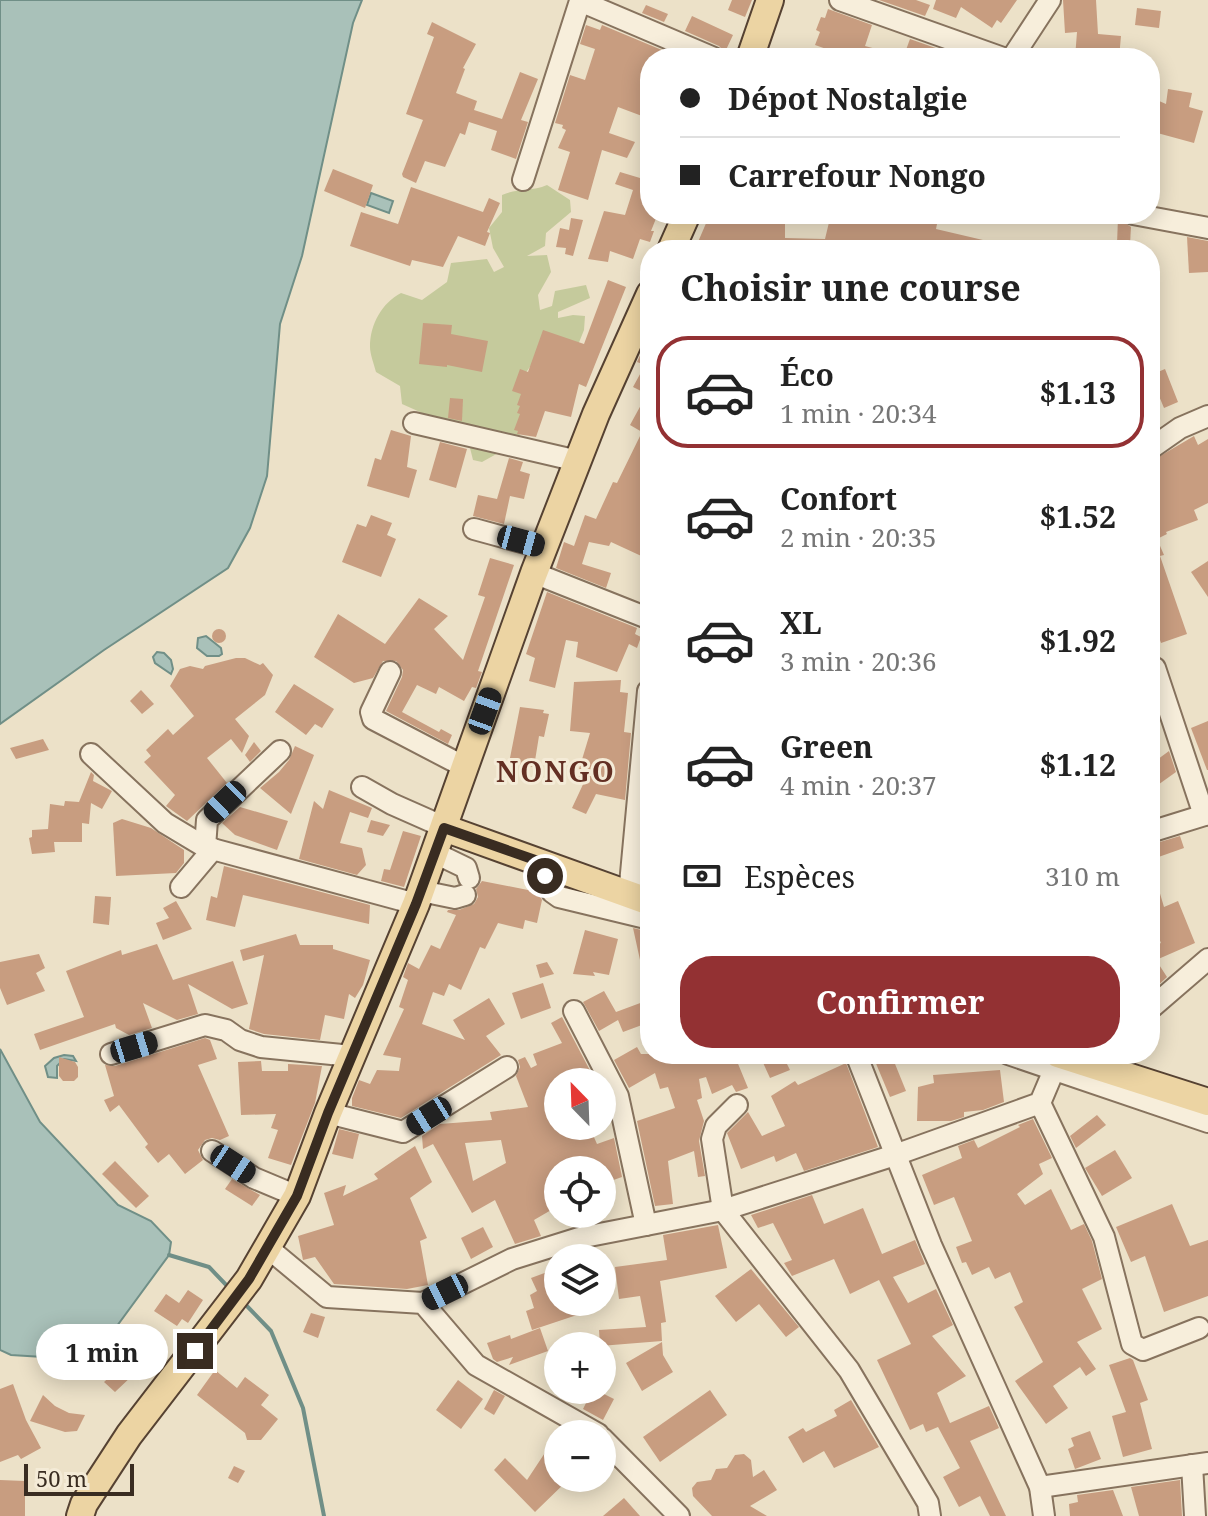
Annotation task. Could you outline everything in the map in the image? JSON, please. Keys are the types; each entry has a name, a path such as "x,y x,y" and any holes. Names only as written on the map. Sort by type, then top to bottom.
{"main road":[{"path":"753,48 770,0"},
{"path":"80,1516 84,1504 129,1435 249,1279 297,1196 328,1113 419,898 534,573 578,461 640,323"},
{"path":"441,836 538,861 639,899"},
{"path":"1105,1064 1208,1102"}],"street":[{"path":"840,0 975,48"},
{"path":"1019,48 1050,0"},
{"path":"523,180 580,1 690,48"},
{"path":"1160,219 1208,228"},
{"path":"1160,442 1180,428 1208,416"},
{"path":"414,423 578,461"},
{"path":"474,529 544,548"},
{"path":"534,573 640,615"},
{"path":"390,672 371,712 373,719 465,767"},
{"path":"1160,682 1206,814 1160,829"},
{"path":"181,887 209,848 207,820 280,751"},
{"path":"91,754 165,823 209,848 419,898 455,898 467,887 466,868 441,836 362,787"},
{"path":"538,861 552,892 559,897 640,917"},
{"path":"1160,1000 1208,959"},
{"path":"574,1011 618,1096 646,1225"},
{"path":"111,1054 205,1025 226,1030 240,1040 261,1047 352,1056"},
{"path":"860,1064 931,1245 1040,1487 1044,1516"},
{"path":"1055,1064 1040,1103 1104,1237 1132,1344 1143,1350 1199,1328"},
{"path":"1061,1064 1208,1122"},
{"path":"328,1113 403,1132 507,1067"},
{"path":"268,1248 327,1297 423,1303 512,1259 579,1238 723,1210 895,1155 1040,1103"},
{"path":"737,1105 716,1126 712,1139 723,1210 849,1370 928,1503 930,1516"},
{"path":"212,1151 254,1178 297,1196"},
{"path":"423,1303 476,1365 572,1420"},
{"path":"616,1452 679,1516"},
{"path":"1040,1487 1200,1464 1195,1516"}],"green space":[{"path":"547,185 570,200 571,212 546,233 545,246 527,256 547,255 551,272 538,295 540,310 552,306 555,291 586,285 590,298 558,312 558,318 585,316 584,330 574,355 542,350 522,378 521,433 511,446 482,462 473,460 468,440 428,424 420,412 402,404 400,386 376,372 370,350 372,330 383,308 394,297 401,293 422,300 447,282 451,263 487,259 494,272 504,267 493,248 489,228 502,212 502,195"}],"water":[{"path":"0,0 362,0 353,23 302,256 280,324 267,476 250,528 228,568 0,724"},
{"path":"371,193 393,201 389,213 367,205"},
{"path":"206,636 221,648 222,654 207,656 197,648 198,638"},
{"path":"157,652 164,653 171,660 171,674 155,663 153,657"},
{"path":"0,1049 40,1122 118,1205 151,1221 171,1242 169,1255 92,1360 11,1355 0,1350"},
{"path":"73,1056 76,1061 64,1059 57,1066 57,1078 48,1077 45,1066 54,1058"}],"building":[{"path":"732,0 752,0 745,17 728,10"},
{"path":"879,0 916,0 930,5 925,16"},
{"path":"936,0 1017,0 1001,23 997,20 992,28 961,7 956,18 933,9"},
{"path":"1063,0 1096,0 1098,34 1121,36 1120,48 1076,48 1077,32 1065,33"},
{"path":"646,5 668,14 664,22 642,13"},
{"path":"1137,8 1161,11 1159,28 1135,25"},
{"path":"828,9 872,25 865,46 872,48 824,48 815,45 820,32 816,30 821,17 825,18"},
{"path":"692,16 733,35 727,48 721,48 685,31"},
{"path":"432,22 476,44 463,68 456,93 477,101 474,110 502,119 520,72 538,79 521,120 528,122 516,159 491,150 497,131 469,122 465,135 460,133 445,167 425,161 416,183 402,174 423,120 406,114 434,37 427,34"},
{"path":"586,25 600,30 602,25 657,48 640,48 640,115 618,107 609,133 635,142 627,158 602,150 588,200 558,190 570,152 558,148 566,130 562,128 563,125 555,123 570,75 585,80 595,49 580,44"},
{"path":"910,39 936,48 907,48"},
{"path":"1168,89 1192,93 1189,107 1203,111 1194,143 1160,134 1160,101 1166,104"},
{"path":"333,169 373,185 365,208 324,191"},
{"path":"620,172 640,178 640,224 654,224 651,231 654,231 651,240 640,239 633,259 610,251 608,262 588,259 604,211 625,215 633,190 615,184"},
{"path":"411,187 483,212 489,198 500,203 487,232 490,233 485,246 458,236 443,267 412,260 410,266 350,246 361,212 398,224"},
{"path":"571,218 583,220 573,256 565,254 566,248 556,247 560,228 569,230"},
{"path":"706,224 785,224 785,238 825,239 829,224 937,224 936,229 983,240 699,240"},
{"path":"1118,224 1131,227 1130,240 1117,240"},
{"path":"1187,237 1208,241 1208,272 1189,273"},
{"path":"608,280 626,287 586,387 579,384 571,417 545,411 536,437 517,434 518,431 514,430 520,414 517,413 520,406 517,405 521,394 512,391 520,369 528,372 543,330 584,344"},
{"path":"423,323 452,325 451,334 488,341 482,372 447,365 419,364"},
{"path":"1165,369 1178,402 1164,408 1160,398 1160,371"},
{"path":"640,374 640,390 633,387"},
{"path":"450,398 463,399 462,421 448,418"},
{"path":"640,407 640,431 630,425"},
{"path":"391,430 411,436 407,467 417,470 409,498 367,486 375,458 381,460"},
{"path":"640,436 640,555 611,542 609,546 589,542 582,564 611,573 606,588 556,568 564,542 574,546 585,515 596,519 613,482 617,483"},
{"path":"1194,436 1198,445 1208,439 1208,503 1194,510 1198,520 1166,532 1160,538 1160,456"},
{"path":"440,442 467,449 456,488 429,480"},
{"path":"509,458 523,462 520,471 530,474 524,499 510,496 504,524 473,516 478,495 497,499"},
{"path":"371,515 392,523 387,535 396,539 381,577 342,562 357,524 366,527"},
{"path":"1160,556 1187,634 1161,643 1160,640"},
{"path":"490,558 514,565 478,671 482,672 476,688 472,687 464,701 439,687 436,694 417,685 402,712 439,732 441,729 452,735 448,744 386,711 402,677 403,670 396,661 383,661 373,678 354,683 314,657 338,614 385,644 419,598 448,616 434,629 463,660 485,597 478,595"},
{"path":"1208,561 1208,597 1191,572"},
{"path":"547,592 637,628 635,634 640,636 637,648 629,644 617,672 576,657 578,642 566,640 555,688 529,681 535,658 526,654"},
{"path":"219,629 226,636 219,643 212,636"},
{"path":"245,658 260,665 263,663 273,675 265,695 235,719 249,736 242,753 231,739 207,758 227,783 187,821 166,806 175,795 144,762 151,756 146,750 168,729 173,735 194,716 170,686 180,669 190,666 203,669"},
{"path":"621,680 620,692 628,693 624,732 631,733 625,800 596,794 586,814 572,808 586,778 577,776 590,733 570,731 574,682"},
{"path":"294,684 334,709 322,728 315,724 306,735 275,712"},
{"path":"141,690 154,704 142,714 130,701"},
{"path":"520,707 544,710 543,713 549,714 544,737 539,736 534,767 509,763"},
{"path":"1208,721 1208,770 1207,770 1191,728"},
{"path":"43,739 49,750 16,759 10,748"},
{"path":"254,742 261,751 250,762 245,755"},
{"path":"295,746 314,755 291,814 260,788 289,760"},
{"path":"1169,751 1176,772 1160,783 1160,758"},
{"path":"91,772 93,781 112,791 102,809 91,803 89,824 82,823 82,842 54,842 55,852 32,854 29,838 32,837 32,830 48,829 50,804 64,806 65,801 79,802"},
{"path":"329,790 372,808 368,818 350,812 340,843 362,848 366,865 357,875 299,859 314,801 323,809"},
{"path":"240,807 288,821 277,850 235,835 222,823"},
{"path":"122,819 151,828 184,850 184,863 176,873 116,876 113,823"},
{"path":"371,820 390,825 383,836 367,832"},
{"path":"403,831 421,836 404,887 381,881 384,869 390,870"},
{"path":"1180,836 1184,848 1160,856 1160,842"},
{"path":"224,866 370,905 369,924 243,895 235,927 206,920 211,896 217,898"},
{"path":"482,881 538,892 542,900 537,923 525,920 523,929 498,923 485,949 480,947 461,990 449,984 444,996 433,992 422,1024 465,1040 453,1020 489,998 505,1024 486,1036 501,1055 401,1118 352,1106 359,1080 370,1084 377,1070 399,1071 401,1058 383,1055 404,1009 399,1007 408,980 403,977 408,963 419,969 431,945 440,949 456,915 448,910 459,910 474,904 478,897 476,889"},
{"path":"1160,894 1164,907 1178,901 1195,943 1160,958"},
{"path":"95,896 111,897 109,925 93,923"},
{"path":"176,901 192,929 163,940 156,923 169,918 163,908"},
{"path":"633,928 640,930 640,960"},
{"path":"585,930 618,939 609,975 593,972 595,976 573,974"},
{"path":"296,934 300,945 333,945 333,949 370,960 363,985 355,998 349,994 344,1019 325,1015 320,1040 264,1034 249,1029 264,955 243,961 240,950"},
{"path":"157,944 173,980 233,961 248,1004 232,1009 188,984 198,1014 177,1020 143,1003 152,1028 129,1035 116,1028 115,1024 40,1050 34,1034 84,1017 66,971 121,950 122,955"},
{"path":"39,954 45,968 36,973 45,991 7,1005 0,988 0,962"},
{"path":"547,962 554,974 540,978 536,965"},
{"path":"1160,966 1167,977 1160,983"},
{"path":"543,983 551,1008 521,1019 512,993"},
{"path":"604,991 616,1012 640,1003 640,1026 623,1032 618,1020 599,1031 583,1002"},
{"path":"562,1017 589,1068 544,1068 544,1140 595,1140 597,1144 614,1140 622,1177 616,1179 616,1156 544,1156 544,1214 534,1220 541,1236 515,1244 495,1200 472,1213 433,1144 423,1149 422,1136 440,1124 492,1120 490,1112 528,1107 516,1076 520,1067 518,1060 525,1057 531,1068 537,1065 533,1054 562,1043 551,1023","holes":["501,1140 506,1163 473,1181 465,1143"]},
{"path":"205,1038 210,1040 217,1059 198,1065 229,1136 220,1140 205,1140 198,1150 203,1160 185,1174 169,1154 158,1163 119,1105 110,1112 104,1100 114,1096 105,1065 115,1066"},
{"path":"637,1047 640,1064 738,1064 748,1088 736,1092 732,1085 712,1094 706,1077 699,1079 702,1098 697,1100 704,1121 699,1141 705,1176 698,1177 694,1151 668,1161 673,1204 655,1206 637,1121 675,1108 668,1087 660,1089 655,1073 629,1088 614,1060"},
{"path":"59,1057 75,1062 78,1077 74,1081 63,1081 59,1076"},
{"path":"261,1061 262,1071 288,1071 288,1064 322,1066 315,1103 291,1165 268,1158 278,1130 271,1128 276,1114 241,1115 238,1062"},
{"path":"764,1064 787,1064 790,1070 770,1078"},
{"path":"846,1064 878,1147 804,1171 796,1153 776,1162 774,1156 741,1169 727,1133 748,1112 762,1136 785,1126 771,1096 795,1081 798,1085"},
{"path":"876,1064 895,1064 906,1091 890,1097"},
{"path":"1000,1070 1004,1102 983,1110 964,1112 964,1117 951,1121 917,1121 918,1087 934,1083 933,1075"},
{"path":"1097,1115 1106,1125 1076,1148 1070,1136"},
{"path":"1033,1119 1052,1158 1039,1164 1043,1174 1017,1194 1025,1205 1051,1189 1071,1230 1084,1224 1102,1279 1082,1289 1102,1329 1077,1342 1096,1369 1086,1376 1080,1367 1053,1386 1068,1408 1046,1424 1015,1381 1043,1362 1014,1307 1023,1302 1010,1272 995,1279 989,1267 972,1275 966,1262 962,1263 956,1247 972,1241 954,1197 934,1205 922,1175 962,1158 958,1146 974,1140 978,1148"},
{"path":"339,1129 359,1134 353,1159 332,1154"},
{"path":"415,1146 432,1182 410,1198 427,1238 420,1241 428,1285 407,1289 334,1284 315,1257 303,1260 298,1236 334,1225 324,1193 346,1185 343,1196 378,1179 374,1174"},
{"path":"1115,1150 1132,1178 1102,1196 1085,1168"},
{"path":"115,1161 149,1196 136,1208 102,1174"},
{"path":"232,1179 260,1195 252,1206 225,1189"},
{"path":"812,1195 824,1224 863,1208 882,1254 915,1240 925,1264 893,1277 908,1303 936,1289 953,1325 932,1336 966,1376 937,1393 950,1423 989,1406 999,1428 970,1441 1006,1516 990,1516 980,1496 959,1507 943,1477 960,1468 938,1427 926,1432 923,1424 910,1430 877,1360 911,1344 879,1280 850,1294 834,1259 792,1276 784,1263 792,1260 773,1223 758,1228 751,1215"},
{"path":"1172,1204 1190,1246 1208,1240 1208,1296 1164,1312 1145,1256 1131,1262 1116,1227"},
{"path":"718,1225 727,1268 660,1281 666,1322 661,1323 662,1341 616,1345 616,1332 599,1330 646,1327 640,1296 619,1299 616,1267 667,1260 663,1235"},
{"path":"483,1227 493,1247 471,1259 461,1238"},
{"path":"751,1269 799,1327 786,1337 759,1304 736,1322 715,1296"},
{"path":"544,1273 544,1316 574,1316 532,1330 526,1311 534,1308 530,1295 537,1291 531,1278"},
{"path":"188,1290 203,1300 188,1323 182,1319 177,1326 154,1311 166,1294 179,1303"},
{"path":"311,1313 325,1317 318,1338 303,1332"},
{"path":"540,1328 544,1352 509,1365 513,1357 497,1362 487,1343 510,1335 511,1339"},
{"path":"131,1331 145,1339 139,1349 150,1339 152,1341 133,1375 115,1392 104,1382 130,1358 118,1351"},
{"path":"662,1342 663,1355 673,1372 642,1391 626,1363"},
{"path":"1130,1358 1148,1400 1140,1403 1152,1449 1123,1457 1112,1416 1126,1412 1109,1365"},
{"path":"215,1370 237,1388 245,1377 269,1395 261,1405 278,1419 261,1440 247,1440 245,1433 197,1395"},
{"path":"458,1380 483,1399 461,1429 436,1410"},
{"path":"13,1384 26,1420 41,1448 21,1459 18,1455 0,1462 0,1389"},
{"path":"494,1390 505,1396 494,1415 484,1409"},
{"path":"710,1390 727,1415 660,1462 643,1437"},
{"path":"43,1395 69,1413 85,1415 77,1431 65,1432 30,1421"},
{"path":"851,1400 879,1447 834,1468 824,1451 803,1463 788,1437 803,1428 806,1432 837,1416 834,1410"},
{"path":"586,1404 611,1404 603,1420 583,1409"},
{"path":"1090,1431 1101,1459 1075,1469 1068,1449 1074,1446 1071,1438"},
{"path":"544,1454 544,1492 556,1492 535,1512 494,1470 505,1458 527,1480"},
{"path":"744,1454 751,1460 753,1477 764,1470 777,1490 750,1506 767,1516 712,1516 693,1496 692,1488 697,1482 711,1480 716,1469 727,1468 735,1455"},
{"path":"234,1466 245,1471 238,1483 228,1478"},
{"path":"0,1480 25,1481 25,1516 0,1516"},
{"path":"1180,1480 1182,1516 1139,1516 1131,1487"},
{"path":"1113,1490 1123,1516 1070,1516 1069,1504 1078,1502 1077,1495"},
{"path":"624,1498 640,1516 603,1516"}],"waterway":[{"path":"169,1255 209,1267 231,1290"},
{"path":"243,1302 271,1331 303,1408 324,1516"}],"district":[{"name":"NONGO","path":"556,772"}],"route":[{"path":"195,1351 249,1279 297,1196 444,828 538,861 545,876"}]}
